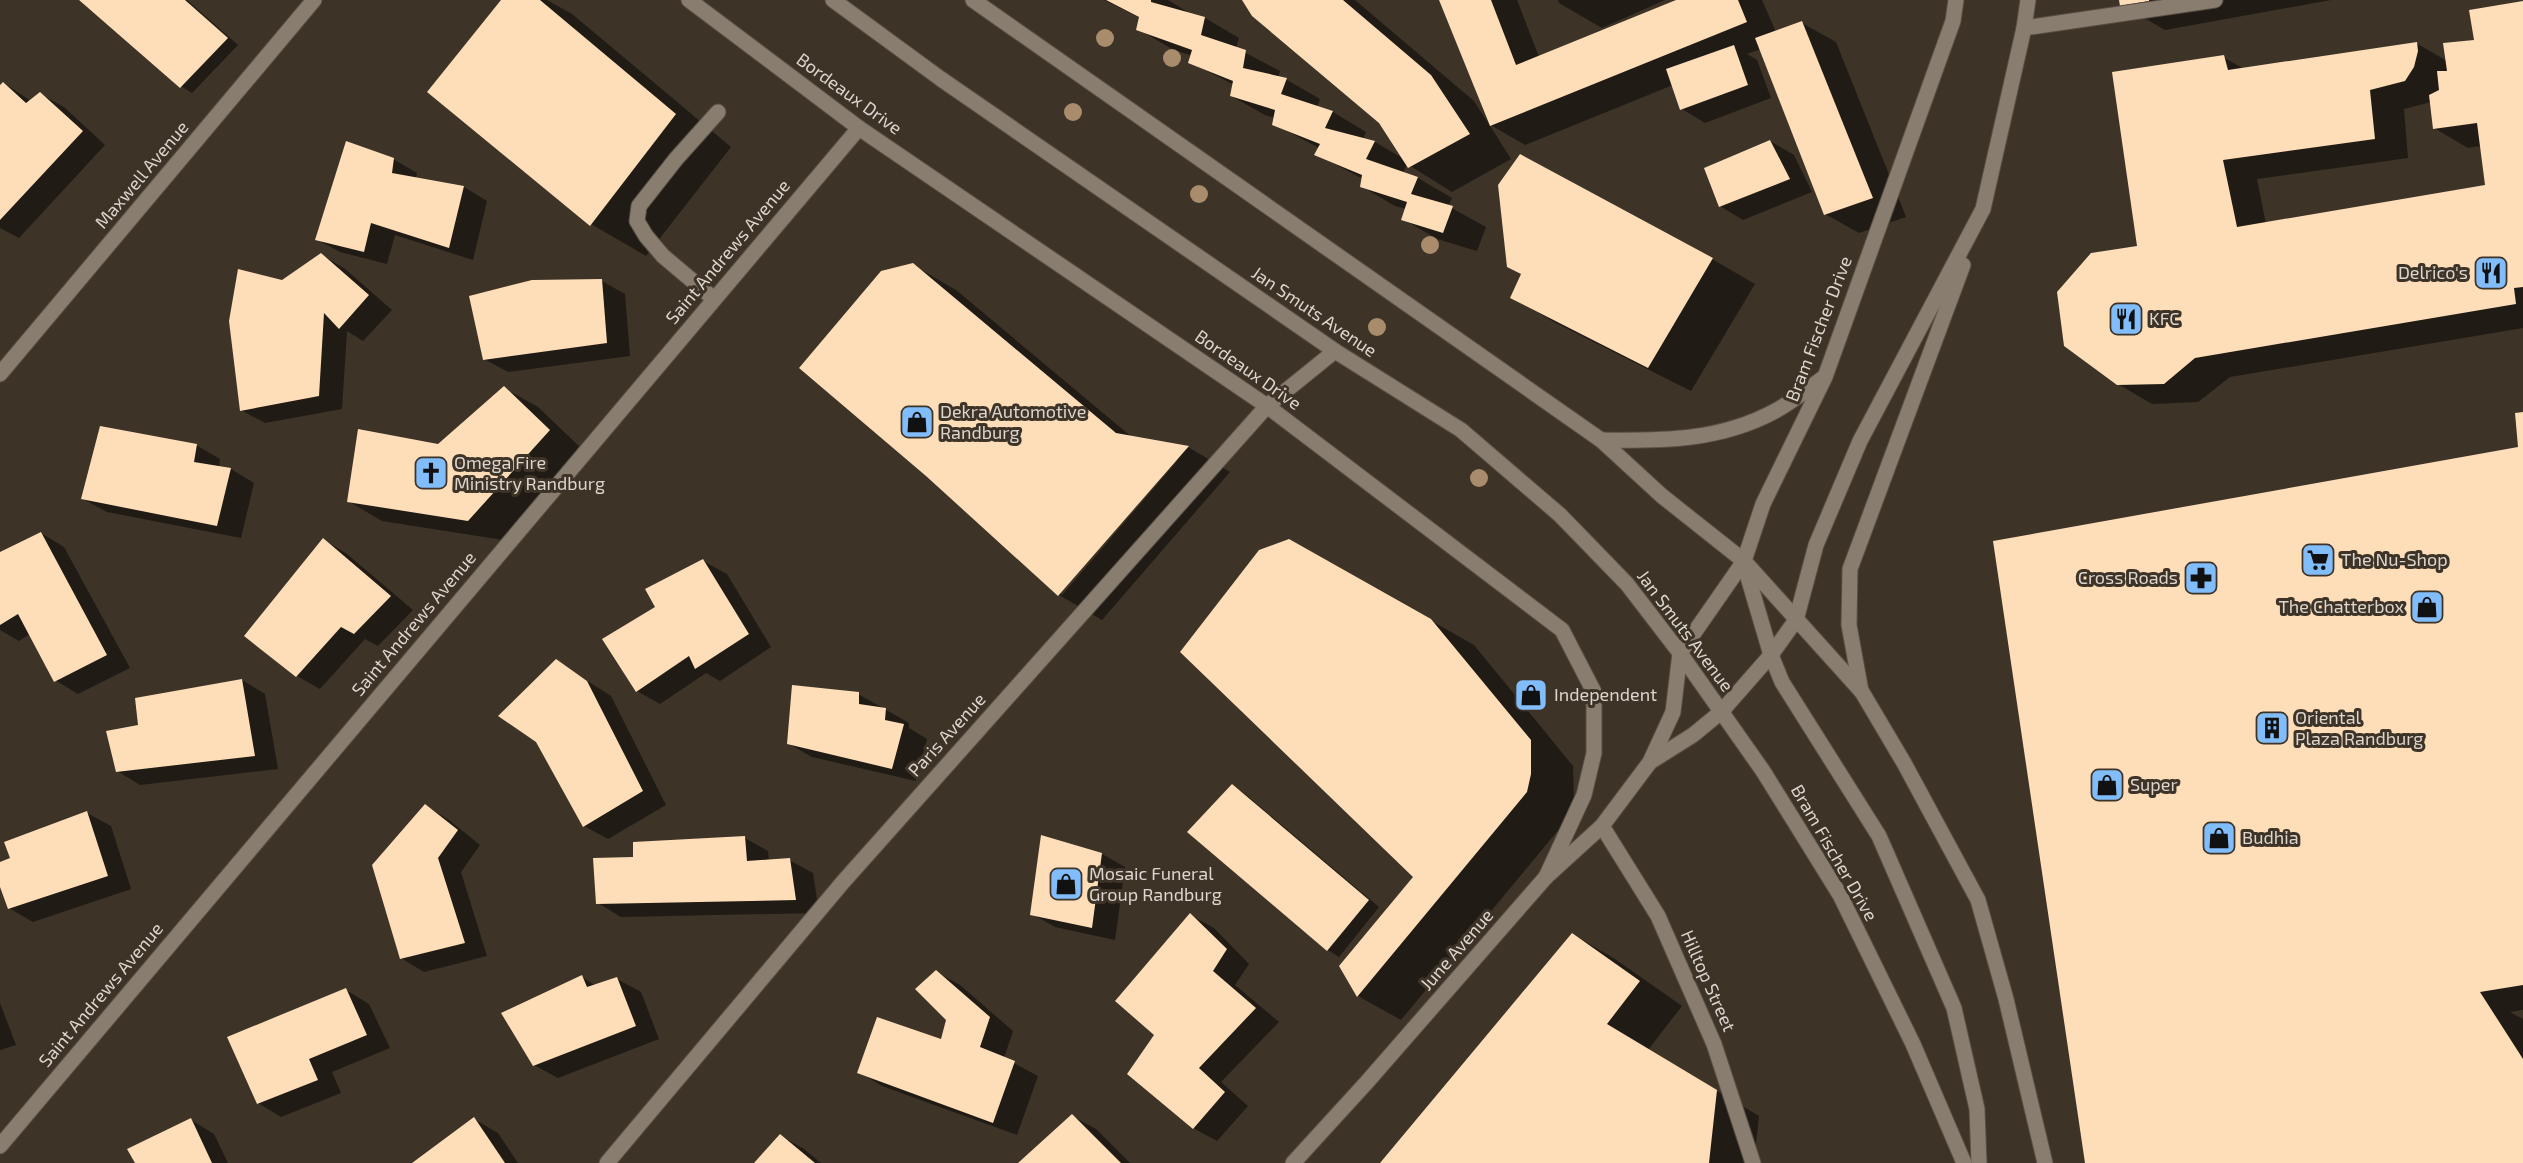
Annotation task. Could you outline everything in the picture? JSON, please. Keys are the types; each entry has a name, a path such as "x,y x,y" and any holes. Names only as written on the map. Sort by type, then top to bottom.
{"main road":[{"name":"Maxwell Avenue","path":"0,374 314,0"},
{"name":"Bordeaux Drive","path":"689,0 859,128 1267,406 1562,630 1594,692 1594,753 1584,795 1546,877"},
{"name":"Jan Smuts Avenue","path":"833,0 941,79 1335,351 1461,429 1560,515 1628,584 1721,712"},
{"path":"973,0 1601,440 1662,496 1744,561 1862,692 1904,762 1978,900 2006,999 2045,1163"},
{"name":"Bram Fischer Drive","path":"1680,654 1744,561 1763,504 1825,377 1953,21 1956,0"},
{"path":"1862,692 1849,625 1850,569 1983,209 2024,28 2028,0"},
{"path":"2024,28 2215,0"},
{"path":"714,299 663,256 645,236 638,220 639,206 676,159 718,112"},
{"name":"Saint Andrews Avenue","path":"0,1146 859,128"},
{"path":"1721,712 1771,655 1796,620 1816,545 1860,441 1983,209"},
{"name":"Paris Avenue","path":"607,1163 843,882 1267,406 1335,351"},
{"path":"1601,440 1671,441 1713,435 1778,410 1825,377"},
{"path":"1744,561 1771,655 1782,682 1879,836 1954,1008 1977,1109 1979,1163"},
{"name":"June Avenue","path":"1293,1163 1546,877 1602,826 1650,762 1673,712 1680,654"},
{"name":"Bram Fischer Drive","path":"1721,712 1763,771 1840,895 1913,1044 1964,1163"},
{"name":"June Avenue","path":"1650,762 1693,735 1721,712"},
{"name":"Hilltop Street","path":"1602,826 1658,916 1714,1044 1753,1163"}],"building":[{"path":"79,0 185,0 228,38 180,88"},
{"path":"501,0 540,0 676,114 590,226 427,92"},
{"path":"1106,0 1151,0 1151,2 1205,17 1201,35 1246,50 1243,68 1287,78 1281,94 1333,111 1325,128 1375,141 1366,159 1418,177 1411,194 1453,206 1443,233 1401,220 1407,202 1360,187 1362,175 1314,155 1320,144 1272,125 1275,110 1230,96 1233,81 1188,63 1192,50 1136,30 1139,17"},
{"path":"1242,0 1343,0 1431,75 1470,134 1408,168 1379,123 1252,16"},
{"path":"1439,0 1491,0 1516,65 1676,0 1738,0 1747,22 1490,126"},
{"path":"2119,0 2149,0 2149,1 2120,6"},
{"path":"2523,1 2523,287 2514,288 2516,304 2195,358 2164,384 2117,385 2064,346 2057,292 2091,253 2137,246 2112,72 2224,55 2228,70 2417,42 2418,51 2414,67 2405,81 2370,90 2375,139 2223,160 2237,227 2485,185 2477,123 2433,129 2429,95 2439,90 2437,71 2447,71 2443,43 2474,40 2469,10"},
{"path":"1802,21 1873,198 1824,215 1755,38"},
{"path":"1734,45 1748,85 1680,110 1666,69"},
{"path":"3,82 26,103 40,92 83,131 0,220 0,85"},
{"path":"1770,140 1790,179 1719,207 1704,168"},
{"path":"346,141 394,158 392,173 464,186 449,248 371,223 364,252 315,240"},
{"path":"1520,154 1713,258 1648,368 1510,298 1521,274 1507,267 1498,185"},
{"path":"321,253 369,295 339,329 324,313 319,396 240,411 229,321 238,269 282,280"},
{"path":"913,263 1116,433 1189,446 1058,596 926,476 799,368 881,271"},
{"path":"602,279 607,343 483,360 469,296 532,280"},
{"name":"Omega Fire Ministry Randburg","path":"504,386 550,430 468,521 347,502 358,429 438,444"},
{"name":"Oriental Plaza Randburg","path":"2523,412 2523,985 2480,992 2523,1059 2523,1163 2085,1163 1993,541 2518,447 2515,413"},
{"path":"100,426 197,444 194,462 231,468 217,526 81,499"},
{"path":"41,532 107,655 54,682 18,614 0,625 0,552"},
{"path":"323,538 391,596 354,634 341,627 296,677 244,636"},
{"path":"1289,539 1431,619 1531,740 1531,774 1527,792 1357,997 1339,966 1413,877 1180,652 1259,550"},
{"path":"703,559 749,634 695,669 689,656 636,692 602,639 655,607 645,589"},
{"path":"556,659 587,681 643,791 583,827 536,742 498,716"},
{"path":"242,679 255,756 116,772 106,731 138,725 135,698"},
{"path":"792,685 859,692 859,704 886,708 885,720 904,724 892,769 787,744"},
{"path":"1232,784 1369,900 1327,951 1187,832"},
{"path":"425,804 458,830 438,858 465,943 400,959 372,865"},
{"path":"87,811 108,876 8,909 0,887 0,862 10,858 4,842"},
{"name":"Mosaic Funeral Group Randburg","path":"1041,835 1102,853 1092,928 1030,915"},
{"path":"745,836 747,861 790,858 796,900 596,904 593,858 633,857 633,842"},
{"path":"1190,913 1227,949 1213,971 1256,1008 1199,1068 1225,1092 1193,1129 1127,1074 1154,1035 1115,1001"},
{"path":"1572,933 1640,981 1607,1024 1717,1090 1709,1163 1380,1163"},
{"path":"936,970 990,1017 980,1047 1015,1061 993,1123 857,1073 877,1017 941,1039 946,1020 915,989"},
{"path":"582,975 587,987 617,977 636,1026 533,1066 501,1013"},
{"path":"346,988 367,1035 309,1059 318,1080 257,1104 227,1037"},
{"path":"1072,1114 1121,1163 1018,1163"},
{"path":"474,1117 505,1163 412,1163"},
{"path":"191,1118 212,1163 135,1163 127,1149"},
{"path":"780,1134 815,1163 754,1163"}],"place":[{"name":"Delrico's","path":"2491,273"},
{"name":"KFC","path":"2126,319"},
{"name":"Dekra Automotive Randburg","path":"917,422"},
{"name":"Omega Fire Ministry Randburg","path":"431,473"},
{"name":"The Nu-Shop","path":"2318,560"},
{"name":"Cross Roads","path":"2201,578"},
{"name":"The Chatterbox","path":"2427,607"},
{"name":"Independent","path":"1531,695"},
{"name":"Oriental Plaza Randburg","path":"2272,728"},
{"name":"Super","path":"2107,785"},
{"name":"Budhia","path":"2219,838"},
{"name":"Mosaic Funeral Group Randburg","path":"1066,884"}]}
